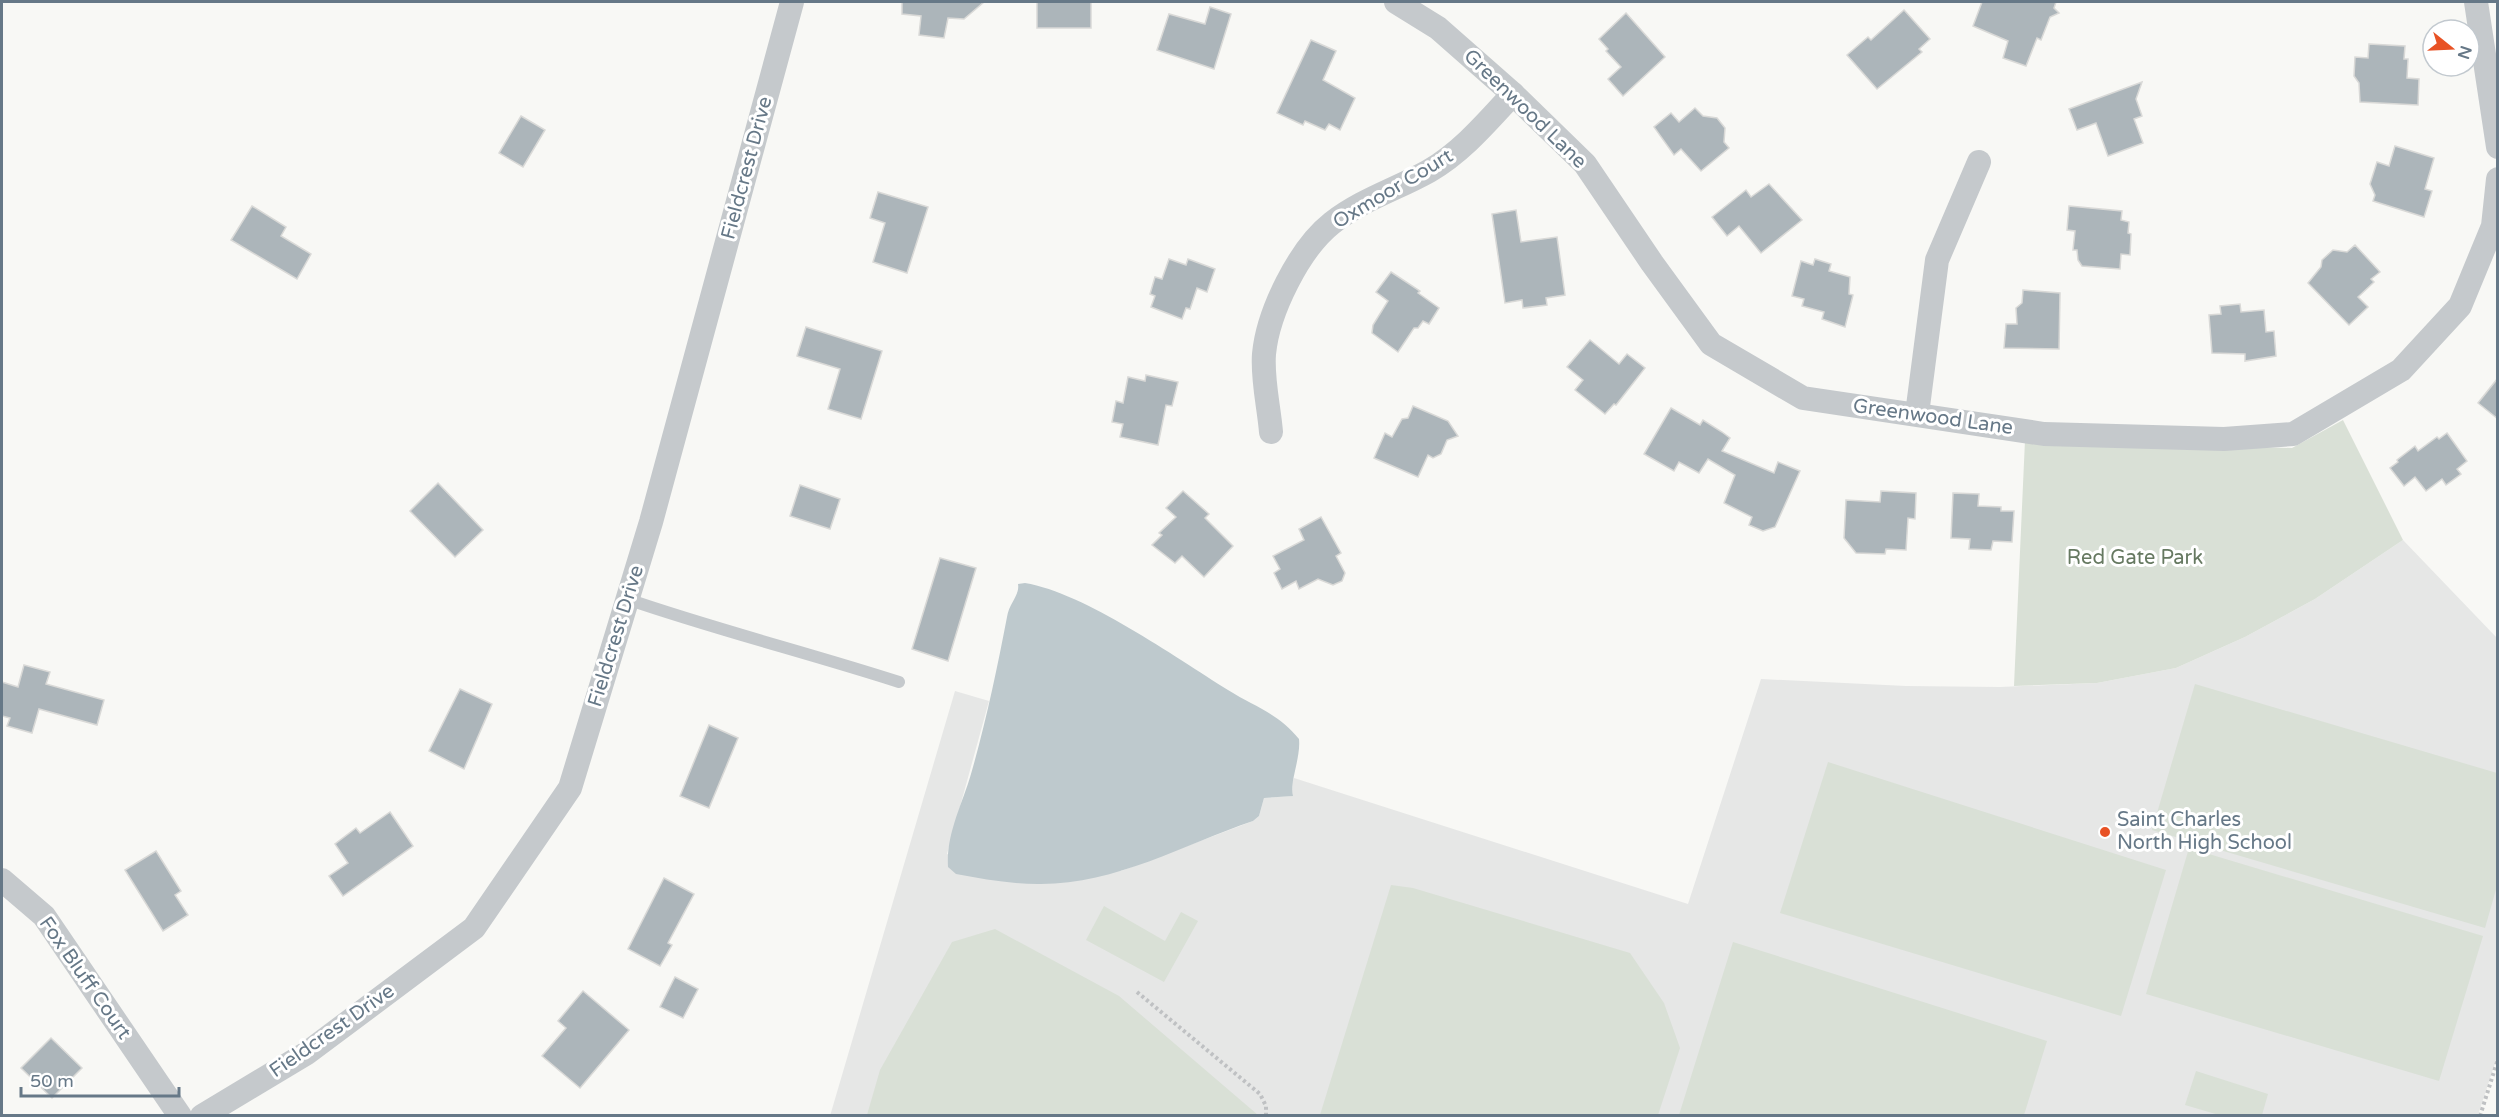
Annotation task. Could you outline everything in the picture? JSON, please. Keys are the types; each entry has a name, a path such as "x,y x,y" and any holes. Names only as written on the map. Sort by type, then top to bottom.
{"street":[{"name":"Fieldcrest Drive","path":"202,1116 307,1053 474,928 570,788 654,511 792,2"},
{"name":"Greenwood Lane","path":"1396,2 1438,28 1513,94 1585,164 1652,263 1711,344 1803,399 2044,434 2224,439 2293,434 2402,369 2460,306 2493,226 2498,179"},
{"path":"2476,2 2498,147"},
{"name":"Oxmoor Court","path":"1271,432 1264,354 1278,302 1302,256 1331,223 1379,194 1429,171 1471,140 1513,94"},
{"path":"1917,414 1937,260 1979,162"},
{"name":"Fox Bluff Court","path":"2,880 44,916 180,1116"}],"lane":[{"path":"627,599 697,623 822,657 899,682"}],"path":[{"path":"1137,992 1260,1094 1266,1106 1266,1116"},
{"path":"2480,1116 2498,1059"}],"shaded area":[{"name":"Saint Charles North High School","path":"2403,540 2497,638 2498,1054 2478,1115 830,1116 955,691 989,701 947,854 1121,871 1253,821 1259,816 1264,798 1292,796 1290,788 1294,778 1688,904 1761,679 1906,686 2000,687 2097,683 2176,668 2245,637 2315,599"},
{"path":"1025,583 1075,599 1102,613 1283,723 1299,739 1293,796 1264,798 1259,816 1253,821 1148,862 1094,878 1066,883 1028,884 956,874 948,867 949,843 982,735 1008,612 1018,584"}],"green space":[{"name":"Red Gate Park","path":"2343,420 2403,540 2315,599 2245,637 2176,668 2097,683 2014,686 2025,440 2292,448"},
{"path":"2195,684 2497,773 2497,886 2485,928 2152,830"},
{"path":"1828,762 2166,870 2121,1016 1780,913"},
{"path":"2189,848 2483,936 2439,1081 2146,994"},
{"path":"1391,885 1413,888 1630,953 1664,1003 1680,1048 1658,1115 1320,1115"},
{"path":"1104,906 1165,941 1181,912 1198,921 1164,982 1086,940"},
{"path":"995,929 1119,996 1258,1115 867,1115 880,1070 952,942"},
{"path":"1733,942 2047,1041 2024,1115 1679,1115"},
{"path":"2196,1071 2268,1094 2262,1115 2219,1115 2185,1105"}],"building":[{"path":"902,2 984,2 964,19 948,18 944,38 919,35 921,16 902,14"},
{"path":"1037,2 1091,2 1091,28 1037,28"},
{"path":"1982,2 2056,2 2054,8 2059,13 2050,17 2041,40 2037,38 2026,66 2003,58 2008,41 1973,26"},
{"path":"1210,7 1231,14 1214,69 1157,50 1169,14 1205,24"},
{"path":"1904,10 1930,39 1919,49 1922,52 1877,89 1847,55 1868,37 1871,40"},
{"path":"1626,13 1665,57 1623,96 1608,79 1621,67 1606,51 1608,49 1599,39"},
{"path":"1311,40 1336,51 1323,80 1355,98 1340,130 1329,124 1325,130 1305,121 1303,125 1277,113"},
{"path":"2369,44 2405,46 2404,59 2408,59 2407,78 2419,79 2418,105 2360,102 2359,83 2354,76 2355,57 2368,58"},
{"path":"2142,82 2136,99 2142,116 2134,119 2143,143 2108,156 2096,123 2077,130 2069,109"},
{"path":"1695,108 1703,116 1717,118 1725,128 1724,142 1729,148 1701,171 1681,149 1674,155 1654,127 1671,113 1679,122"},
{"path":"521,116 545,130 523,167 499,153"},
{"path":"2395,146 2434,158 2425,189 2432,191 2424,217 2373,201 2375,195 2370,184 2377,162 2389,166"},
{"path":"1769,184 1802,220 1761,253 1739,226 1727,236 1712,217 1746,190 1751,197"},
{"path":"878,192 928,207 907,273 873,262 885,223 870,218"},
{"path":"252,206 286,227 281,236 311,254 297,279 231,240"},
{"path":"2069,206 2122,211 2121,220 2129,222 2128,233 2131,234 2130,255 2121,254 2120,269 2082,266 2078,260 2077,250 2073,250 2075,231 2067,230"},
{"path":"1516,210 1521,242 1557,237 1565,295 1546,298 1547,305 1523,308 1522,300 1505,303 1492,214"},
{"path":"2355,245 2380,272 2371,279 2374,282 2358,297 2368,307 2349,325 2308,283 2321,267 2322,260 2333,250 2347,252"},
{"path":"1169,259 1186,265 1188,259 1215,269 1207,292 1197,288 1190,309 1186,308 1182,319 1151,307 1155,296 1150,294 1155,277 1162,279"},
{"path":"1815,259 1831,264 1829,271 1850,277 1849,294 1853,295 1845,327 1822,319 1824,312 1802,306 1804,299 1792,296 1801,261 1813,265"},
{"path":"1391,272 1420,291 1418,293 1439,308 1429,324 1423,321 1418,328 1414,328 1398,352 1372,333 1373,325 1388,301 1376,292"},
{"path":"2023,290 2060,293 2059,349 2004,348 2006,324 2017,324 2016,308 2022,303"},
{"path":"2240,304 2241,312 2264,310 2266,332 2274,331 2276,356 2245,361 2245,354 2212,353 2209,315 2221,314 2220,306"},
{"path":"806,327 882,351 861,419 828,409 840,369 797,356"},
{"path":"1590,340 1619,364 1627,354 1645,368 1616,405 1614,404 1605,414 1575,390 1583,380 1567,367"},
{"path":"1146,375 1178,382 1172,406 1166,405 1158,445 1120,437 1123,424 1112,422 1116,401 1123,403 1128,377 1145,381"},
{"path":"2498,378 2498,419 2478,403"},
{"path":"1413,406 1448,421 1458,436 1447,440 1441,454 1433,458 1428,455 1418,477 1374,458 1385,433 1392,437 1402,419 1408,418"},
{"path":"1671,408 1700,425 1703,420 1730,438 1722,451 1774,473 1778,462 1800,471 1775,527 1763,531 1749,525 1752,517 1724,503 1735,475 1708,459 1699,473 1679,462 1674,471 1644,454"},
{"path":"2447,433 2467,461 2457,469 2461,474 2446,485 2442,479 2426,491 2415,477 2404,486 2390,468 2415,446 2418,451 2437,437 2439,439"},
{"path":"438,483 483,530 455,557 410,511"},
{"path":"800,485 840,499 830,529 790,516"},
{"path":"1183,491 1209,514 1205,518 1233,546 1204,577 1182,556 1175,563 1152,545 1162,535 1159,533 1176,517 1166,508"},
{"path":"1881,491 1916,493 1915,519 1908,518 1906,550 1886,549 1885,554 1856,553 1844,538 1846,500 1880,502"},
{"path":"1953,493 1979,494 1978,506 2001,507 2001,511 2014,511 2012,542 1993,541 1991,550 1969,549 1970,539 1951,538"},
{"path":"1321,517 1341,553 1336,556 1345,573 1342,581 1333,585 1318,579 1299,589 1296,581 1282,589 1274,573 1280,569 1273,556 1304,540 1299,529"},
{"path":"940,558 976,568 948,661 912,649"},
{"path":"24,665 50,672 46,684 104,700 97,725 39,709 32,733 7,726 10,718 2,716 2,682 18,687"},
{"path":"460,689 492,704 464,769 429,751"},
{"path":"709,725 738,738 709,808 680,796"},
{"path":"390,812 413,846 343,896 329,876 348,863 335,844 356,828 360,833"},
{"path":"156,851 181,891 175,895 188,915 163,931 125,870"},
{"path":"664,878 694,894 668,943 672,945 660,966 628,949"},
{"path":"675,977 698,989 683,1018 660,1007"},
{"path":"583,991 629,1030 580,1088 542,1056 566,1028 558,1021"},
{"path":"51,1038 82,1068 52,1098 21,1068"}],"place":[{"name":"Saint Charles North High School","path":"2105,832"}]}
